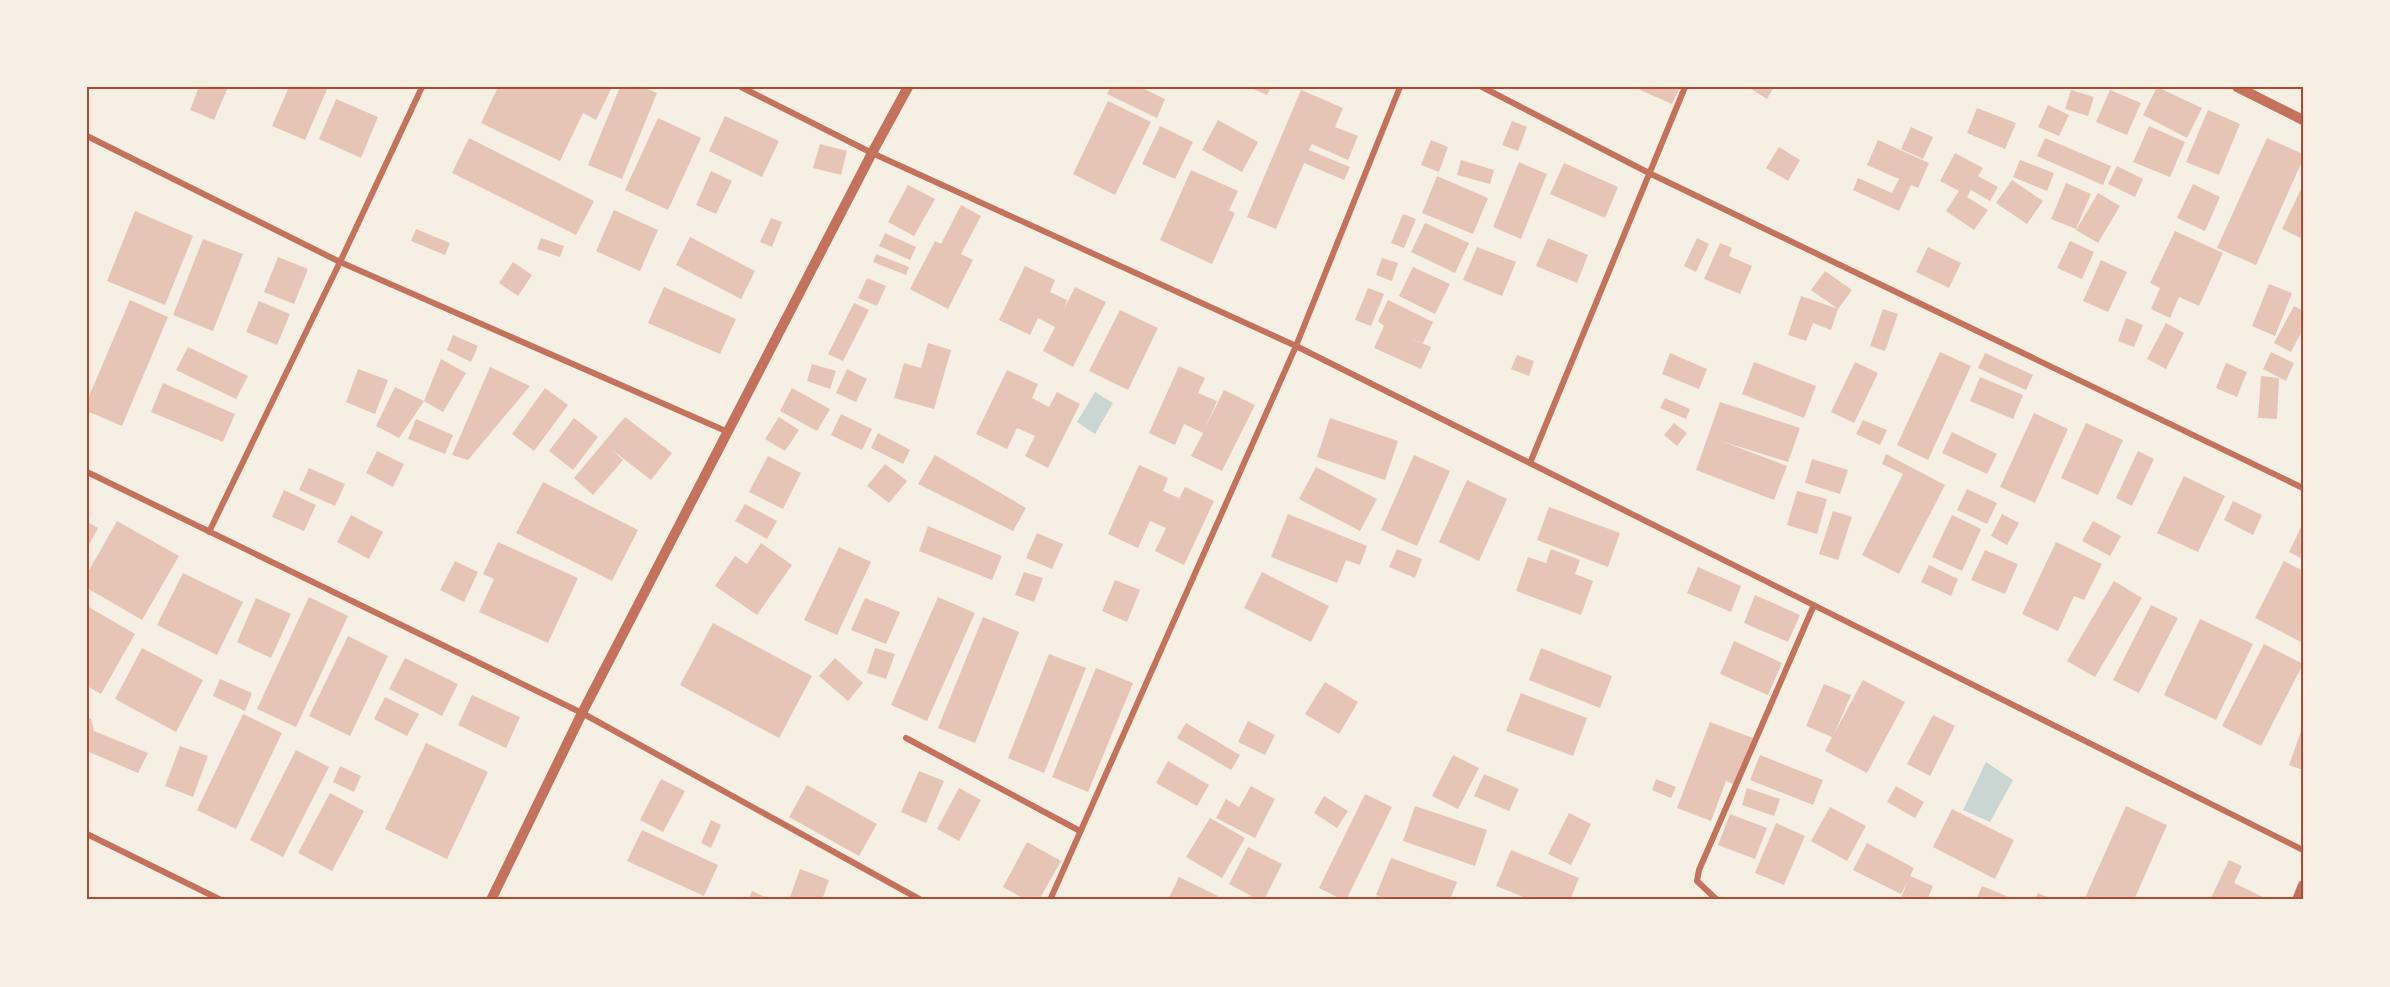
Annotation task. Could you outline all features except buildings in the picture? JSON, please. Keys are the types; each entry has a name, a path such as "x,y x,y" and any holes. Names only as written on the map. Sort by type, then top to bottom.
{"street":[{"path":"209,532 422,87"},
{"path":"741,87 872,153 1296,346 2303,850"},
{"path":"491,900 582,712 908,87"},
{"path":"1050,900 1296,346 1400,87"},
{"path":"1482,87 1649,173 2303,488"},
{"path":"1530,463 1685,87"},
{"path":"2236,87 2303,120"},
{"path":"87,136 340,262 728,432"},
{"path":"87,472 582,712 921,900"},
{"path":"1717,900 1697,881 1699,870 1814,605"},
{"path":"906,738 1080,831"},
{"path":"87,834 221,900"},
{"path":"2297,900 2303,885"}],"shaded area":[{"path":"1095,392 1113,403 1095,434 1077,422"},
{"path":"1986,762 2013,780 1990,822 1963,810"}]}
